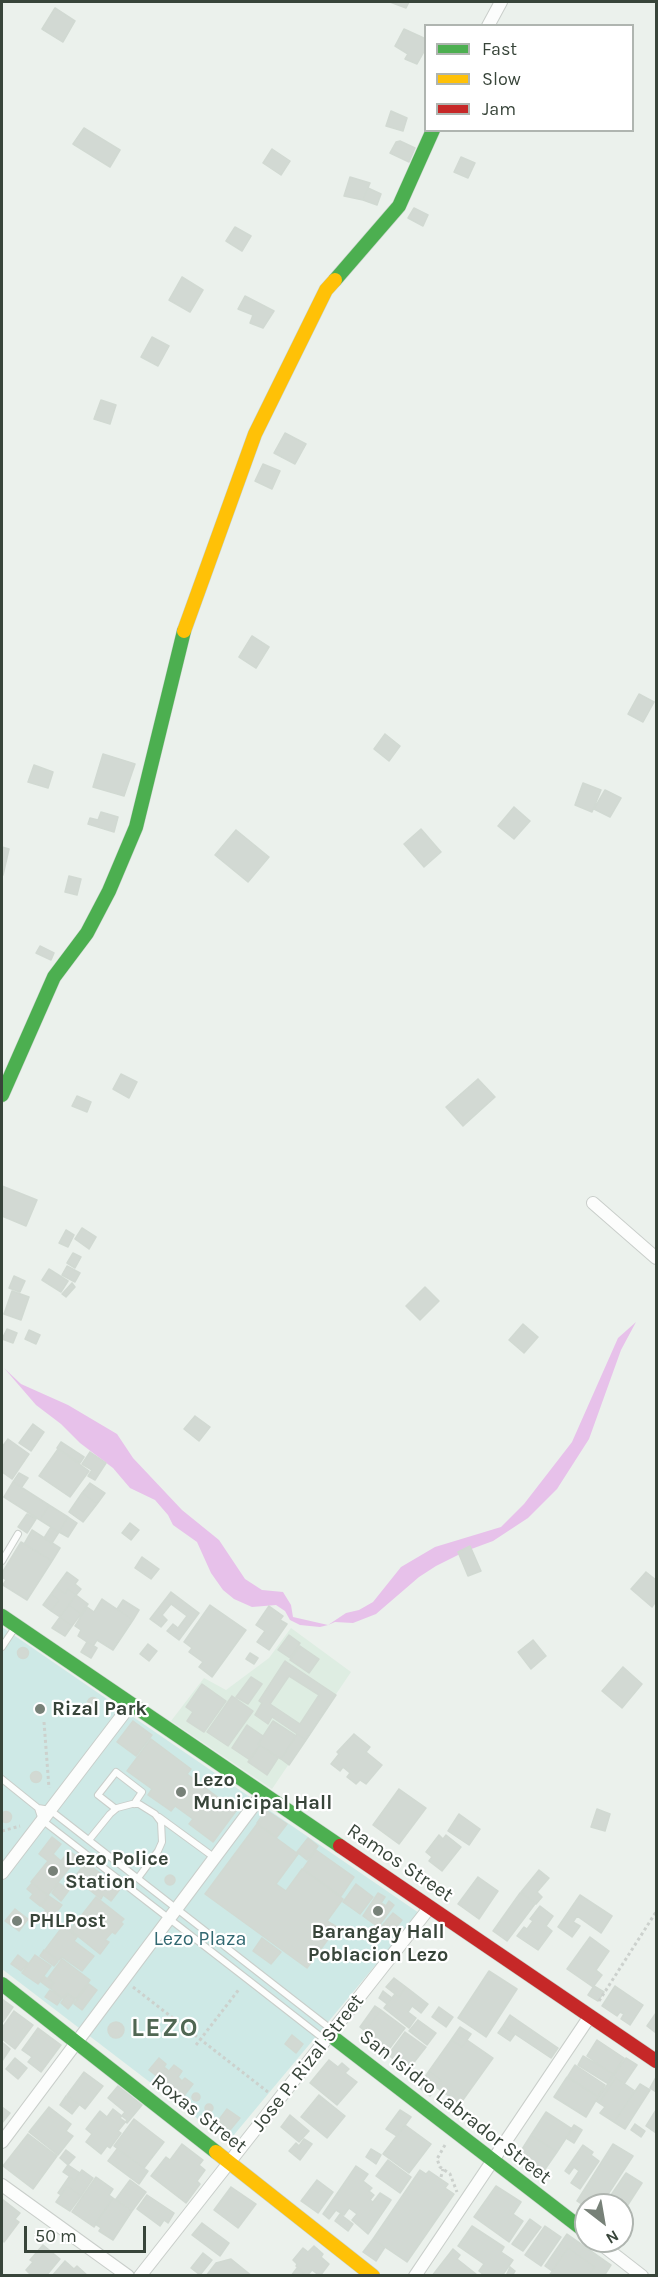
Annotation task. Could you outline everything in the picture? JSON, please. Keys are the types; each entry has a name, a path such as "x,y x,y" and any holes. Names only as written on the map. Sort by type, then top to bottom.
{"street":[{"path":"489,24 501,2"},
{"path":"2,1095 54,977 87,933 109,891 136,827 180,640 255,434 326,290 399,206 432,132"},
{"path":"593,1203 657,1258"},
{"name":"Ramos Street","path":"2,1616 657,2061"},
{"path":"2,1873 43,1813 131,1704"},
{"path":"2,2142 262,1793"},
{"name":"Jose P. Rizal Street","path":"140,2276 430,1907"},
{"name":"Roxas Street","path":"2,1984 373,2276"},
{"path":"415,2276 590,2016"},
{"name":"San Isidro Labrador Street","path":"330,2035 574,2223"},
{"path":"2,2185 128,2276"},
{"path":"612,2253 642,2276"}],"lane":[{"path":"2,1561 18,1534"},
{"path":"2,1647 16,1626"},
{"path":"116,1809 98,1795 116,1773 142,1792 134,1804"},
{"name":"San Isidro Labrador Street","path":"2,1779 43,1813 173,1913 327,2026 330,2035 320,2036 247,1979 173,1913 138,1878 89,1840 43,1813"},
{"path":"89,1840 116,1809 134,1804 148,1808 215,1857"},
{"path":"138,1878 162,1842 161,1822 155,1814"}],"path":[{"path":"43,1813 44,1722"},
{"path":"590,2016 657,1912"},
{"path":"196,2045 247,1979"},
{"path":"123,1980 278,2100"},
{"path":"454,2131 437,2159 440,2167 450,2174 457,2192"},
{"path":"441,2177 443,2169"}],"shaded area":[{"path":"636,1322 621,1350 589,1439 557,1489 528,1518 493,1541 436,1566 419,1577 376,1614 353,1623 335,1622 328,1625 346,1613 359,1610 373,1602 401,1567 435,1547 501,1527 524,1504 572,1442 618,1338"},
{"path":"4,1368 21,1384 68,1405 117,1434 133,1458 182,1510 219,1540 245,1579 262,1590 283,1592 291,1605 293,1617 328,1625 320,1627 300,1625 290,1620 285,1611 276,1605 252,1607 234,1599 223,1590 211,1573 197,1542 173,1525 155,1500 130,1488 113,1468 36,1405"},
{"path":"291,1628 351,1672 272,1789 171,1721 204,1678 226,1690 269,1658"}],"green space":[{"name":"Lezo Plaza","path":"2,1627 419,1913 228,2142 2,1969"}],"building":[{"path":"390,2 409,2 406,8"},
{"path":"55,8 75,21 63,42 42,29"},
{"path":"404,29 424,38 424,52 417,64 405,59 408,54 395,46"},
{"path":"391,111 407,118 403,131 386,126"},
{"path":"84,128 120,150 110,167 73,144"},
{"path":"400,141 415,148 409,162 390,153 396,142"},
{"path":"272,149 290,161 281,175 263,163"},
{"path":"461,157 475,163 468,178 454,172"},
{"path":"350,177 370,183 363,200 344,196"},
{"path":"368,188 381,194 377,205 363,200"},
{"path":"414,208 428,215 423,226 408,218"},
{"path":"235,227 251,236 242,251 226,241"},
{"path":"182,277 203,290 190,312 169,300"},
{"path":"245,296 274,311 263,328 250,323 253,315 238,309"},
{"path":"152,337 169,346 158,366 141,357"},
{"path":"101,400 116,405 110,424 94,419"},
{"path":"285,433 306,444 295,464 274,453"},
{"path":"263,464 280,471 272,489 255,481"},
{"path":"252,636 269,647 256,668 239,657"},
{"path":"639,694 654,702 643,722 628,714"},
{"path":"385,734 400,746 389,761 374,749"},
{"path":"103,754 135,764 124,796 93,787"},
{"path":"34,765 53,772 48,788 28,782"},
{"path":"583,783 601,790 592,812 575,805"},
{"path":"605,790 621,798 610,817 594,809"},
{"path":"514,807 530,821 514,839 498,826"},
{"path":"101,812 118,817 114,832 88,824 90,818 98,820"},
{"path":"421,829 441,852 424,867 404,844"},
{"path":"236,830 269,857 248,882 215,855"},
{"path":"2,847 9,849 3,875 2,875"},
{"path":"69,876 81,879 77,895 65,892"},
{"path":"40,946 54,953 51,960 36,953"},
{"path":"121,1074 137,1082 129,1098 113,1089"},
{"path":"478,1079 495,1097 463,1126 446,1107"},
{"path":"77,1096 91,1102 87,1112 72,1106"},
{"path":"2,1186 37,1200 26,1226 2,1216"},
{"path":"82,1228 96,1237 89,1249 75,1239"},
{"path":"66,1230 74,1235 68,1247 59,1243"},
{"path":"73,1253 81,1257 75,1268 67,1263"},
{"path":"67,1266 80,1273 75,1282 62,1275"},
{"path":"49,1269 68,1281 61,1292 42,1280"},
{"path":"14,1276 25,1281 20,1292 9,1288"},
{"path":"72,1283 75,1287 66,1297 62,1294"},
{"path":"425,1287 439,1301 420,1320 406,1306"},
{"path":"12,1291 29,1297 21,1320 4,1314"},
{"path":"523,1324 538,1337 524,1353 509,1340"},
{"path":"7,1329 17,1333 13,1343 2,1339"},
{"path":"29,1330 40,1335 36,1344 25,1339"},
{"path":"195,1416 210,1427 199,1441 184,1429"},
{"path":"33,1424 44,1432 31,1451 19,1443"},
{"path":"8,1439 29,1454 12,1479 2,1472 2,1447"},
{"path":"61,1442 84,1457 80,1463 57,1448"},
{"path":"58,1449 89,1471 70,1497 39,1476"},
{"path":"90,1452 106,1463 95,1480 88,1476 92,1470 82,1464"},
{"path":"19,1473 28,1478 21,1488 13,1482"},
{"path":"13,1482 49,1505 40,1520 4,1497"},
{"path":"90,1483 105,1493 97,1504 82,1493"},
{"path":"82,1493 97,1504 83,1522 69,1512"},
{"path":"49,1505 68,1517 59,1532 40,1520"},
{"path":"27,1514 36,1519 27,1533 18,1527"},
{"path":"68,1517 77,1523 68,1537 59,1532"},
{"path":"130,1523 139,1530 131,1540 122,1533"},
{"path":"51,1527 59,1532 52,1543 44,1538"},
{"path":"32,1530 60,1548 52,1561 24,1544"},
{"path":"21,1542 52,1561 27,1600 3,1585 6,1580 2,1577 2,1573"},
{"path":"470,1546 481,1571 468,1576 458,1552"},
{"path":"142,1557 159,1569 151,1579 135,1568"},
{"path":"67,1572 78,1580 75,1584 81,1589 76,1595 68,1589 65,1594 56,1587"},
{"path":"646,1572 656,1580 656,1601 652,1607 631,1589"},
{"path":"56,1587 65,1594 68,1589 76,1595 60,1617 51,1611 59,1600 51,1594"},
{"path":"171,1592 199,1613 179,1640 167,1631 173,1624 178,1628 187,1616 171,1604 162,1615 167,1620 161,1627 150,1619"},
{"path":"51,1594 59,1600 51,1611 43,1605"},
{"path":"76,1595 88,1604 81,1614 69,1605"},
{"path":"102,1599 133,1620 113,1650 97,1640 93,1646 78,1636 81,1630 75,1626 87,1607 94,1612"},
{"path":"123,1600 139,1610 133,1620 117,1609"},
{"path":"69,1605 81,1614 72,1626 60,1617"},
{"path":"210,1605 246,1630 212,1677 199,1667 203,1662 189,1652 192,1648 184,1642"},
{"path":"269,1606 283,1616 280,1620 287,1624 269,1650 257,1642 265,1631 256,1625"},
{"path":"60,1617 72,1626 65,1636 52,1628"},
{"path":"289,1635 300,1643 290,1658 278,1650"},
{"path":"533,1640 546,1656 531,1669 518,1652"},
{"path":"87,1642 97,1648 91,1658 81,1652"},
{"path":"148,1644 157,1651 149,1661 140,1654"},
{"path":"300,1646 319,1659 309,1673 290,1660"},
{"path":"23,1648 27,1649 27,1657 23,1658 19,1657 18,1653 19,1649"},
{"path":"250,1653 258,1658 254,1664 246,1659"},
{"path":"285,1661 336,1695 306,1740 272,1717 268,1724 255,1715 262,1703 259,1701","holes":["289,1676 319,1695 300,1724 270,1704"]},
{"path":"623,1667 642,1684 622,1708 602,1691"},
{"path":"251,1677 262,1684 248,1704 236,1697"},
{"path":"202,1684 226,1701 204,1732 187,1721 193,1712 186,1707"},
{"path":"232,1696 253,1711 228,1746 207,1732"},
{"path":"93,1698 97,1699 97,1707 93,1708 89,1707 88,1703 89,1699"},
{"path":"133,1721 152,1735 136,1756 117,1742"},
{"path":"273,1721 296,1736 281,1759 258,1744"},
{"path":"247,1725 263,1736 250,1760 232,1748"},
{"path":"297,1734 306,1740 289,1765 281,1759"},
{"path":"354,1734 370,1747 366,1752 382,1765 366,1784 360,1780 356,1784 347,1777 350,1773 343,1767 340,1771 331,1764 339,1754 337,1752"},
{"name":"Lezo Municipal Hall","path":"151,1739 191,1769 187,1774 236,1811 213,1842 189,1824 193,1819 175,1806 171,1811 148,1795 152,1789 127,1771"},
{"path":"260,1745 278,1758 267,1775 248,1762"},
{"path":"36,1772 40,1773 40,1781 36,1782 32,1781 31,1777 32,1773"},
{"path":"399,1789 426,1808 399,1844 373,1825"},
{"path":"597,1809 610,1814 605,1831 591,1827"},
{"path":"266,1810 287,1824 277,1837 257,1823"},
{"path":"6,1812 10,1813 10,1821 6,1822 2,1821 1,1817 2,1813"},
{"path":"459,1814 480,1829 469,1845 448,1831"},
{"path":"257,1824 298,1854 276,1884 286,1891 302,1869 343,1899 327,1921 337,1927 307,1968 205,1894"},
{"path":"439,1835 443,1839 446,1835 461,1847 442,1871 429,1861 432,1857 426,1852"},
{"name":"Lezo Police Station","path":"52,1837 61,1844 53,1854 61,1861 69,1851 78,1857 48,1895 31,1882 48,1861 39,1854"},
{"path":"308,1838 318,1846 307,1860 297,1852"},
{"path":"316,1850 354,1877 341,1896 303,1869"},
{"path":"86,1862 120,1889 111,1901 103,1895 101,1899 82,1884 84,1880 77,1874"},
{"path":"539,1870 549,1878 537,1892 542,1897 536,1904 521,1892"},
{"path":"170,1875 174,1876 174,1884 170,1885 166,1884 165,1880 166,1876"},
{"path":"478,1877 498,1891 479,1919 458,1904"},
{"path":"32,1883 48,1896 40,1906 30,1898 33,1894 27,1889"},
{"path":"59,1883 69,1890 61,1901 52,1893"},
{"path":"356,1884 373,1897 360,1914 343,1902"},
{"name":"Barangay Hall Poblacion Lezo","path":"378,1893 385,1897 381,1903 386,1906 389,1901 394,1905 378,1927 363,1916"},
{"path":"520,1893 535,1904 507,1941 493,1931"},
{"path":"580,1895 612,1916 601,1933 577,1916 573,1922 580,1926 572,1937 558,1927"},
{"path":"49,1896 62,1905 49,1922 41,1916 46,1910 41,1906"},
{"path":"96,1897 124,1919 115,1934 112,1932 105,1940 109,1942 100,1954 70,1930"},
{"path":"540,1906 553,1916 546,1926 552,1931 538,1950 517,1936 524,1927 527,1929 533,1921 530,1919"},
{"path":"15,1909 28,1919 19,1931 5,1921"},
{"path":"393,1913 402,1920 391,1934 381,1927"},
{"path":"66,1922 71,1926 68,1930 77,1937 74,1941 94,1956 82,1971 62,1957 59,1960 45,1950"},
{"path":"590,1937 609,1951 596,1970 602,1975 593,1987 567,1969"},
{"path":"262,1938 281,1952 271,1964 253,1951"},
{"path":"44,1950 58,1961 54,1966 40,1956"},
{"path":"18,1955 28,1963 21,1971 11,1964"},
{"path":"35,1955 51,1966 38,1984 22,1973"},
{"path":"62,1959 90,1980 76,1999 67,1993 63,1998 50,1988 54,1983 48,1978"},
{"path":"489,1971 517,1989 486,2037 458,2018"},
{"path":"45,1977 53,1983 49,1988 41,1982"},
{"path":"394,1978 406,1987 399,1997 386,1987"},
{"path":"89,1984 97,1990 82,2010 74,2004"},
{"path":"594,1986 604,1992 598,2001 588,1995"},
{"path":"615,1986 643,2005 630,2025 621,2019 624,2014 620,2012 617,2016 602,2006"},
{"path":"406,1987 428,2004 421,2013 412,2006 408,2012 416,2018 409,2028 384,2008 395,1994 399,1997"},
{"path":"50,1990 62,1998 57,2005 45,1997"},
{"path":"383,1991 392,1998 387,2004 379,1998"},
{"path":"67,1994 75,2000 68,2009 61,2003"},
{"path":"2,1999 13,2007 2,2023"},
{"path":"375,2006 381,2010 365,2031 360,2027"},
{"path":"439,2007 453,2017 446,2027 432,2017"},
{"path":"381,2010 405,2028 383,2057 359,2039"},
{"path":"14,2011 33,2025 15,2049 2,2039 2,2028"},
{"path":"656,2013 656,2033 647,2026"},
{"path":"510,2015 558,2048 551,2058 503,2026"},
{"path":"418,2020 436,2033 427,2045 409,2031"},
{"path":"116,2022 124,2030 116,2038 108,2030"},
{"path":"503,2026 515,2034 510,2041 498,2033"},
{"path":"460,2027 471,2034 462,2047 451,2040"},
{"path":"38,2028 61,2045 41,2072 28,2062 32,2057 22,2050"},
{"path":"405,2032 426,2047 408,2070 388,2055"},
{"path":"292,2035 303,2044 296,2053 285,2044"},
{"path":"451,2040 462,2047 467,2040 493,2058 460,2104 436,2087 441,2080 429,2071"},
{"path":"597,2040 624,2058 613,2074 587,2056"},
{"path":"2,2042 10,2049 2,2061"},
{"path":"583,2056 613,2074 607,2083 578,2065"},
{"path":"15,2058 27,2068 18,2079 6,2069"},
{"path":"159,2058 166,2064 164,2067 169,2071 174,2065 182,2071 178,2077 182,2081 185,2078 193,2084 183,2097 149,2070"},
{"path":"626,2058 637,2065 624,2084 616,2078 599,2103 596,2101"},
{"path":"329,2060 338,2067 342,2063 349,2069 345,2073 357,2082 337,2105 310,2083"},
{"path":"575,2065 605,2085 598,2096 568,2076"},
{"path":"429,2071 441,2080 430,2096 418,2087"},
{"path":"84,2072 103,2086 85,2109 67,2095"},
{"path":"567,2077 598,2097 586,2117 554,2097"},
{"path":"656,2077 656,2092 650,2088"},
{"path":"616,2078 635,2091 614,2122 600,2113 605,2107 599,2103"},
{"path":"640,2084 650,2090 625,2129 614,2122"},
{"path":"118,2086 142,2105 127,2123 120,2118 125,2112 108,2098"},
{"path":"196,2093 200,2097 196,2101 192,2097"},
{"path":"319,2095 345,2116 327,2138 301,2117"},
{"path":"66,2096 79,2105 72,2114 60,2105"},
{"path":"209,2104 213,2108 209,2112 205,2108"},
{"path":"2,2107 10,2113 2,2123"},
{"path":"49,2107 71,2124 66,2131 73,2136 58,2155 29,2132"},
{"path":"113,2109 127,2120 118,2131 121,2133 110,2148 107,2146 101,2154 86,2142 92,2134 86,2129 100,2111 107,2117"},
{"path":"227,2109 240,2118 230,2130 218,2121"},
{"path":"400,2110 411,2117 397,2136 386,2129"},
{"path":"656,2110 656,2133 646,2126"},
{"path":"546,2112 572,2129 557,2152 531,2135"},
{"path":"290,2115 309,2131 299,2142 281,2127"},
{"path":"134,2119 164,2142 144,2168 114,2146"},
{"path":"635,2124 645,2131 641,2137 631,2130"},
{"path":"405,2125 431,2144 409,2173 383,2154"},
{"path":"574,2125 582,2130 574,2143 566,2138"},
{"path":"28,2134 57,2156 33,2189 3,2166"},
{"path":"531,2135 557,2152 541,2175 526,2165 530,2160 519,2154"},
{"path":"304,2139 312,2144 300,2160 289,2151 296,2143 299,2146"},
{"path":"182,2144 203,2160 199,2165 205,2170 197,2181 200,2184 186,2203 151,2176 166,2157 170,2160"},
{"path":"613,2144 633,2156 609,2193 582,2193"},
{"path":"583,2145 593,2152 591,2155 599,2161 580,2189 571,2183 579,2171 574,2167 569,2174 565,2171"},
{"path":"117,2149 148,2171 139,2184 108,2161"},
{"path":"371,2149 381,2155 376,2164 366,2157"},
{"path":"66,2150 75,2157 68,2165 60,2158"},
{"path":"388,2160 411,2177 400,2193 376,2176"},
{"path":"68,2165 80,2173 75,2180 63,2172"},
{"path":"356,2166 368,2174 363,2181 372,2188 369,2191 374,2195 370,2200 373,2202 380,2193 391,2200 368,2234 352,2220 357,2214 349,2208 344,2215 336,2210 329,2219 323,2214"},
{"path":"82,2170 93,2178 81,2196 67,2186 61,2195 58,2193 69,2177 75,2180"},
{"path":"420,2170 426,2174 429,2171 448,2184 445,2188 454,2194 407,2262 373,2239"},
{"path":"626,2173 642,2183 634,2195 634,2193 612,2193"},
{"path":"96,2177 113,2189 109,2195 113,2198 94,2227 72,2212"},
{"path":"130,2180 146,2192 132,2211 116,2199"},
{"path":"317,2180 333,2192 318,2213 301,2201"},
{"path":"67,2186 81,2196 70,2211 56,2202"},
{"path":"496,2186 521,2202 513,2214 523,2221 509,2242 474,2217"},
{"path":"231,2187 256,2204 238,2228 214,2210"},
{"path":"147,2195 174,2213 168,2223 164,2220 160,2226 137,2209"},
{"path":"113,2198 132,2211 113,2240 99,2231 101,2228 95,2224"},
{"path":"2,2199 20,2213 15,2219 19,2222 4,2242 2,2240"},
{"path":"340,2214 353,2224 348,2231 335,2221"},
{"path":"530,2219 541,2227 523,2251 512,2244"},
{"path":"202,2223 229,2243 220,2256 192,2235"},
{"path":"472,2226 504,2247 501,2252 513,2260 502,2276 485,2276 479,2271 484,2264 458,2246"},
{"path":"545,2226 561,2237 541,2266 525,2255"},
{"path":"567,2234 574,2239 574,2252 568,2248 552,2271 545,2266"},
{"path":"373,2239 385,2247 376,2261 363,2252"},
{"path":"43,2245 60,2259 46,2276 32,2276 26,2270 33,2262 30,2260"},
{"path":"314,2246 329,2264 320,2276 312,2270 307,2276 293,2260 303,2248 308,2252"},
{"path":"568,2248 595,2267 588,2276 549,2276"},
{"path":"453,2249 460,2255 457,2259 476,2274 474,2276 432,2276"},
{"path":"203,2253 212,2260 200,2275 191,2268"},
{"path":"575,2253 594,2253 611,2265 604,2276 588,2276 595,2267"},
{"path":"231,2259 252,2276 206,2276 216,2263"},
{"path":"65,2261 74,2269 77,2266 88,2276 52,2276"},
{"path":"510,2267 515,2271 512,2276 506,2276"},
{"path":"297,2268 307,2276 291,2276"}],"traffic: fast":[{"path":"335,280 399,206 432,132"},
{"path":"2,1095 54,977 87,933 109,891 136,827 184,631"},
{"path":"2,1616 340,1846"},
{"path":"2,1984 216,2152"},
{"path":"330,2035 574,2223"}],"traffic: slow":[{"path":"184,631 255,434 326,290 335,280"},
{"path":"216,2152 373,2276"}],"traffic: jam":[{"path":"340,1846 656,2061"}],"place":[{"name":"Rizal Park","path":"40,1709"},
{"name":"Lezo Municipal Hall","path":"181,1792"},
{"name":"Lezo Police Station","path":"53,1871"},
{"name":"Barangay Hall Poblacion Lezo","path":"378,1911"},
{"name":"PHLPost","path":"17,1921"}],"district":[{"name":"LEZO","path":"165,2029"}]}
